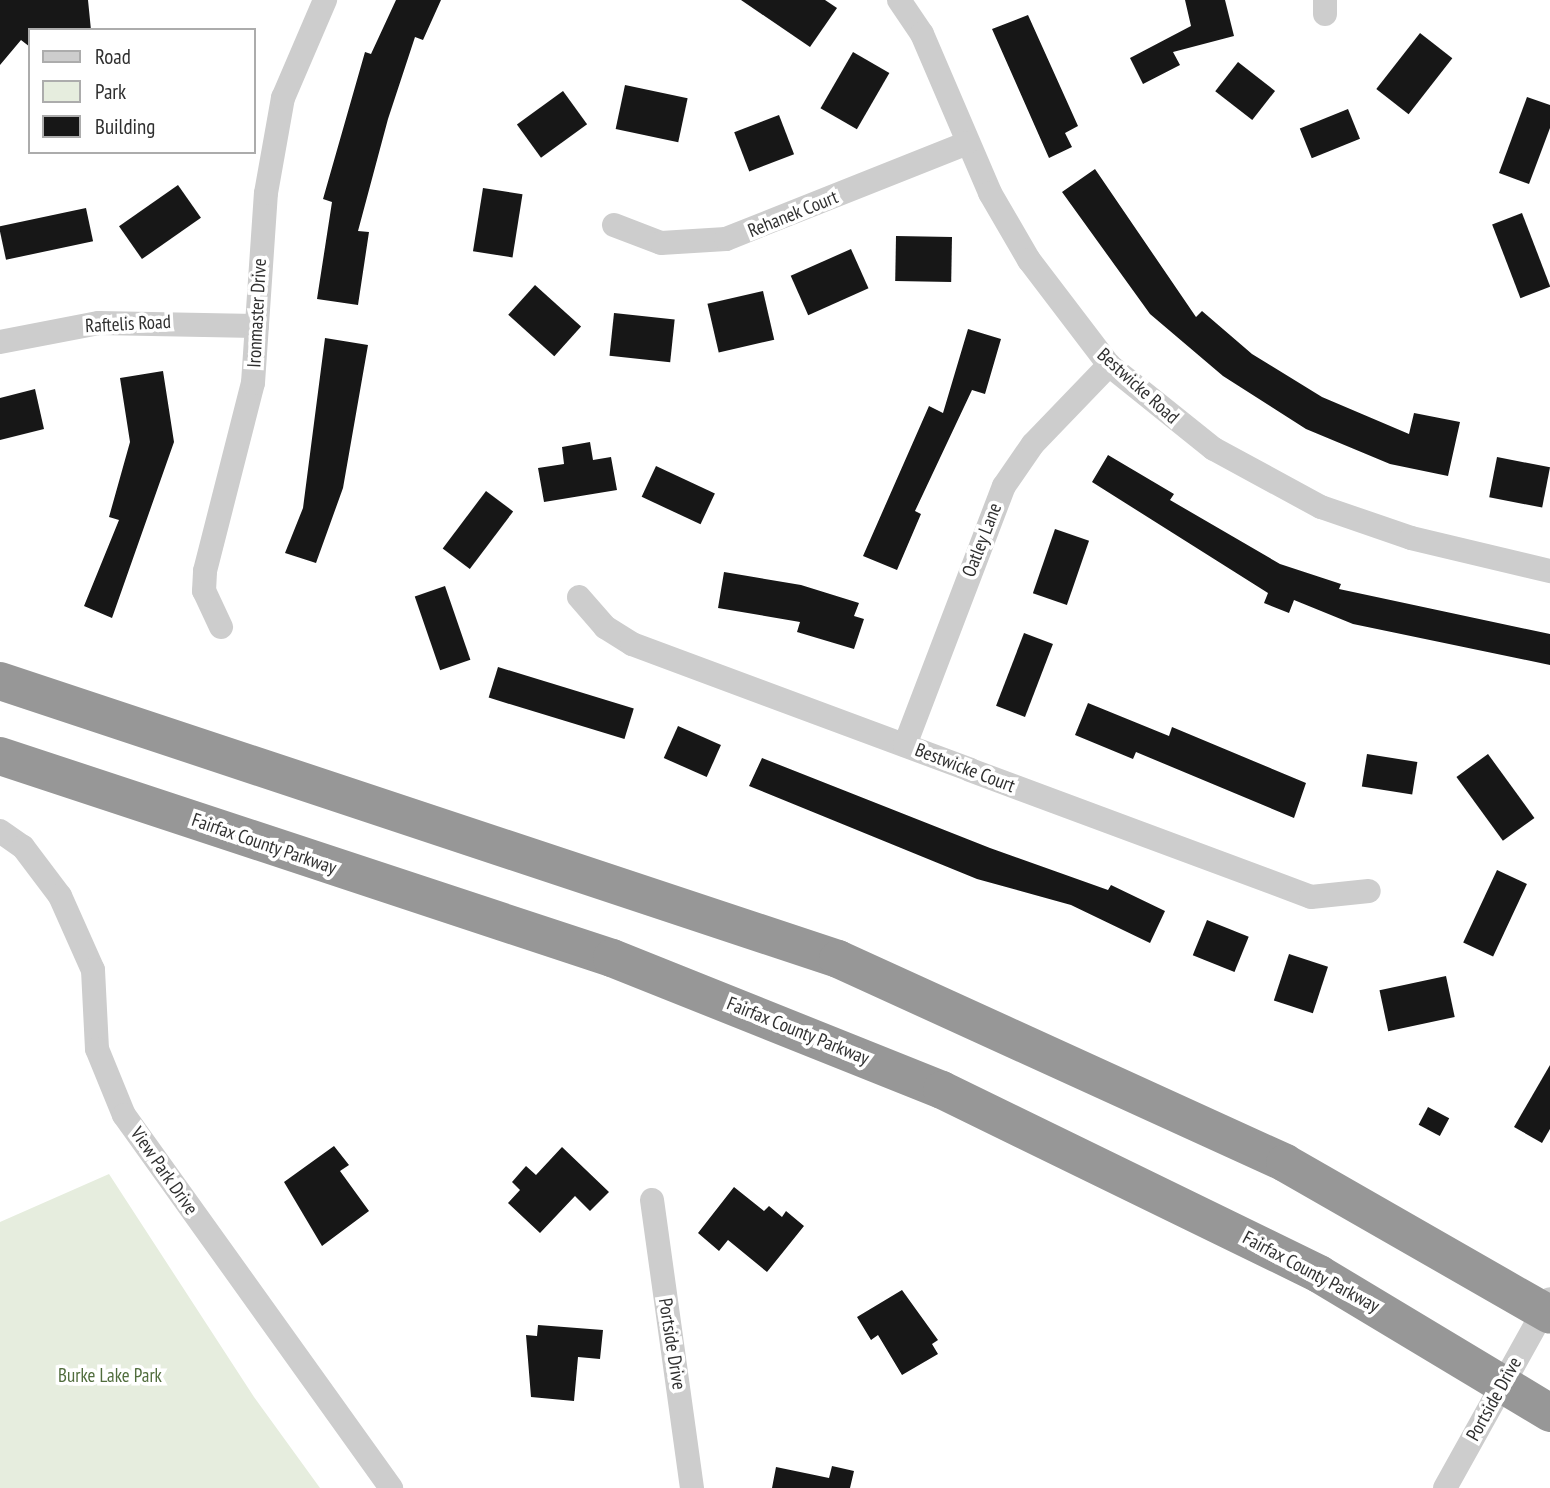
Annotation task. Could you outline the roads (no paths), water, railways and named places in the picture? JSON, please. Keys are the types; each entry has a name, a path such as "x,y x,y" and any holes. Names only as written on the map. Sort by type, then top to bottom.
{"highway":[{"path":"0,681 838,959 1285,1163 1548,1308"},
{"name":"Fairfax County Parkway","path":"0,756 612,958 774,1019 1112,1168 1319,1274 1550,1413"}],"street":[{"name":"Ironmaster Drive","path":"221,627 204,592 205,571 244,424 257,326 266,193 283,98 325,0"},
{"name":"Bestwicke Road","path":"899,0 922,34 967,143 1029,260 1110,365 1214,449 1321,507 1411,538 1550,571"},
{"name":"Rehanek Court","path":"614,225 661,243 726,239 967,143"},
{"name":"Raftelis Road","path":"0,342 99,323 257,326"},
{"name":"Oatley Lane","path":"905,745 1004,486 1032,444 1110,365"},
{"name":"Bestwicke Court","path":"579,597 605,628 632,645 1311,897 1369,891"},
{"name":"View Park Drive","path":"0,831 23,847 60,896 93,970 97,1049 124,1115 391,1488"},
{"name":"Portside Drive","path":"652,1200 692,1488"},
{"name":"Portside Drive","path":"1446,1488 1503,1383 1548,1308"}],"park label":[{"name":"Burke Lake Park","path":"110,1376"}]}
